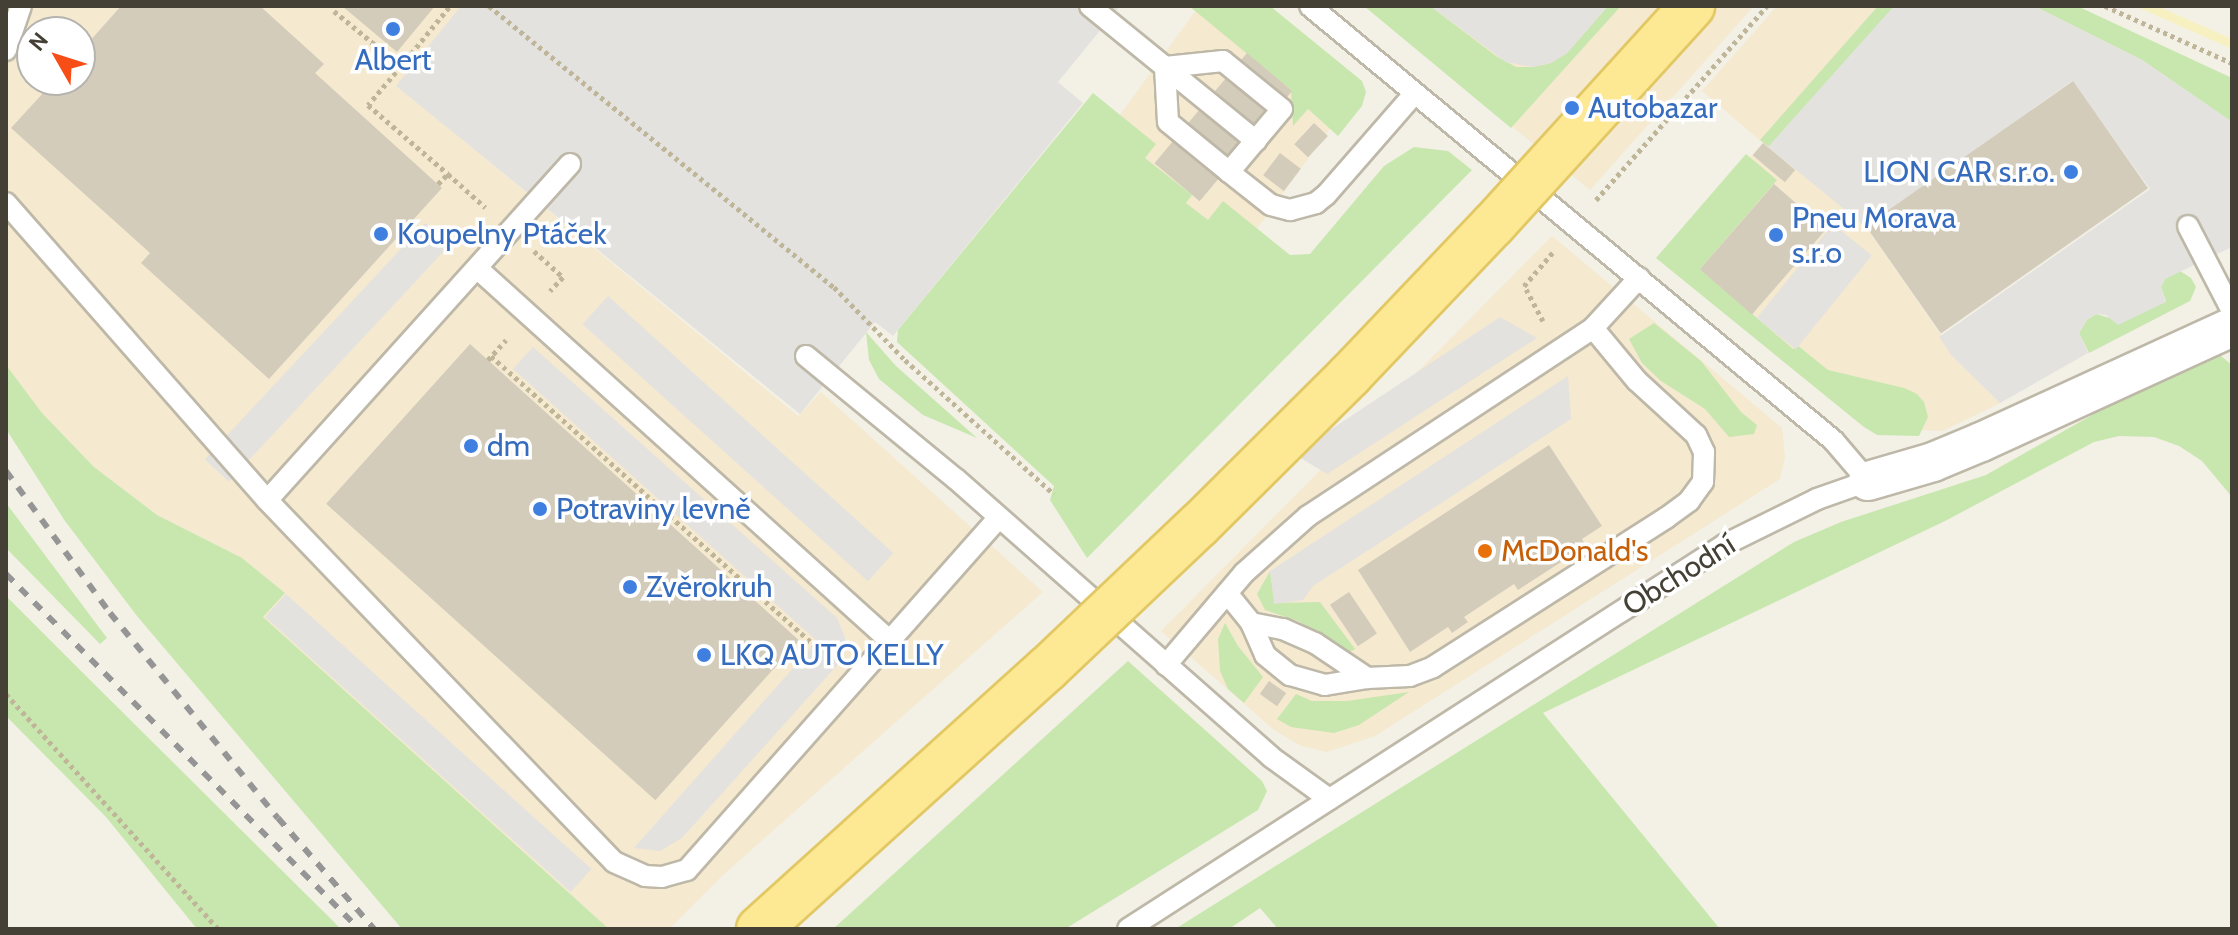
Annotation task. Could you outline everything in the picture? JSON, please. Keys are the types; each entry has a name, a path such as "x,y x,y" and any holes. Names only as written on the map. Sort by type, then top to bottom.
{"main road":[{"path":"759,929 1047,669 1209,515 1350,375 1493,225 1692,6"}],"street":[{"name":"Obchodní","path":"1868,481 1933,462 1981,442 2232,327"}],"lane":[{"path":"6,50 21,6"},
{"path":"1090,6 1256,141"},
{"path":"1310,6 1834,441 1868,481"},
{"path":"1165,67 1223,61 1282,109 1229,172"},
{"path":"1165,67 1168,122 1271,205 1290,210 1304,209 1326,195 1414,94"},
{"path":"267,500 570,164"},
{"path":"1537,195 1562,166"},
{"path":"6,203 267,500 614,862 645,876 662,877 687,870 998,519"},
{"path":"2188,226 2232,311"},
{"path":"478,269 890,641"},
{"path":"1166,665 1264,553 1308,516 1593,328 1639,278"},
{"path":"1227,593 1251,623 1265,655 1290,675 1325,685 1367,678 1410,676 1433,667 1641,535 1698,491 1705,470 1704,452 1696,435 1637,381 1593,328"},
{"path":"806,356 956,479 1292,775 1329,799"},
{"name":"Obchodní","path":"1128,929 1724,545 1817,499 1868,481"},
{"path":"1251,623 1283,629 1315,643 1367,678"}],"path":[{"path":"448,174 368,105 450,6"},
{"path":"489,6 834,287 905,360 1054,494"},
{"path":"1559,351 1524,286 1767,6"},
{"path":"2105,6 2232,63"},
{"path":"334,11 401,66"},
{"path":"491,356 814,645"},
{"path":"6,694 175,877 218,929"}],"shaded area":[{"path":"6,6 462,6 397,86 798,416 821,392 1043,592 722,876 669,929 609,929 263,617 285,593 242,558 157,515 94,467 42,413 6,365"},
{"path":"461,6 1120,6 1058,82 1083,103 893,336 875,322 800,414 396,86"},
{"path":"1199,6 1343,111 1244,247 1100,142"},
{"path":"1364,6 1754,6 1590,190"},
{"path":"1430,6 1608,6 1567,53 1551,63 1533,67 1506,62"},
{"path":"1777,6 1946,6 1866,227 1941,335 1952,356 2000,403 1943,431 1864,427 1659,260 1763,143 1702,91"},
{"path":"1894,6 2034,6 2142,60 2232,122 2232,247 2165,279 2161,287 2166,302 2118,325 2106,315 2096,314 2087,320 2079,333 2088,353 2000,403 1952,356 1939,337 2150,189 2072,81 1866,227 1768,147"},
{"path":"425,223 449,246 229,482 205,459"},
{"path":"1833,224 1872,255 1796,350 1757,318"},
{"path":"1552,236 1782,428 1785,457 1780,479 1375,736 1327,752 1301,746 1274,730 1161,631"},
{"path":"608,296 893,553 868,581 583,324"},
{"path":"1500,317 1537,338 1327,474 1294,454"},
{"path":"533,347 837,618 845,637 846,650 840,662 682,838 660,851 634,848 817,641 513,369"},
{"path":"1568,376 1571,419 1313,586 1303,600 1274,604 1270,571"},
{"path":"286,594 591,869 571,892 265,617"}],"green space":[{"path":"1189,6 1270,6 1362,81 1366,92 1362,106 1338,136 1308,109 1293,126 1291,90"},
{"path":"1364,6 1430,6 1496,56 1516,67 1533,67 1551,63 1567,53 1608,6 1621,6 1511,128"},
{"path":"1878,6 1895,6 1769,147 1760,140"},
{"path":"2034,6 2077,6 2232,78 2232,122 2142,60"},
{"path":"1093,93 1156,144 1145,158 1192,195 1186,203 1208,220 1223,201 1290,255 1310,254 1384,166 1414,147 1448,151 1472,170 1087,558 1050,500 1054,486 897,342 898,330"},
{"path":"1746,154 1777,180 1700,269 1793,349 1797,345 1828,370 1904,388 1917,394 1924,402 1928,417 1919,436 1877,435 1864,427 1656,258"},
{"path":"2180,271 2191,278 2196,287 2190,301 2089,353 2079,333 2087,320 2096,314 2113,319 2166,301 2161,287 2165,279"},
{"path":"1654,323 1701,361 1741,412 1757,425 1754,434 1729,437 1705,409 1661,381 1642,363 1629,339"},
{"path":"866,332 896,366 977,438 923,415 879,379 869,360"},
{"path":"2212,355 2221,356 2232,365 2232,497 2202,461 2179,446 2154,437 2119,436 2094,442 1945,521 1543,713 1720,929 1278,929 1260,908 1229,929 1175,929 1794,542 1841,522 1986,475 2124,397"},
{"path":"6,365 42,413 94,467 157,515 242,558 285,593 263,617 609,929 402,929 137,616 65,521 6,429"},
{"path":"6,503 107,638 100,644 6,548"},
{"path":"1270,571 1275,603 1320,602 1355,649 1350,652 1298,621 1265,610 1257,594"},
{"path":"6,596 341,929 197,929 106,817 6,716"},
{"path":"1225,623 1238,646 1263,677 1244,703 1228,689 1220,671 1218,639"},
{"path":"1128,661 1262,781 1267,791 1258,810 1065,929 833,929"},
{"path":"1409,692 1359,725 1334,733 1291,727 1277,719 1296,694 1312,701 1347,701"}],"sand":[{"path":"2135,6 2157,6 2232,39 2232,49"}],"building":[{"path":"121,6 260,6 324,64 315,73 442,188 269,379 141,263 150,253 11,128 40,96 96,96 96,34"},
{"name":"Albert","path":"342,6 435,6 397,52"},
{"path":"1247,53 1292,91 1200,201 1154,163"},
{"path":"2073,81 2148,188 1941,333 1866,226"},
{"path":"1314,123 1328,136 1308,157 1294,144"},
{"path":"1763,143 1795,170 1785,182 1753,155"},
{"path":"1280,153 1301,169 1284,191 1263,175"},
{"path":"1774,184 1826,229 1752,315 1700,269"},
{"path":"470,344 799,640 655,800 326,504"},
{"path":"1549,445 1602,526 1582,539 1586,546 1518,590 1514,584 1464,617 1468,622 1452,633 1448,627 1410,652 1358,570"},
{"path":"1349,592 1377,633 1358,646 1330,605"},
{"path":"1269,681 1286,693 1277,706 1260,694"}],"railway":[{"path":"6,471 110,613 278,818 374,929"},
{"path":"6,574 359,929"}],"place":[{"name":"Albert","path":"393,29"},
{"name":"Autobazar","path":"1572,108"},
{"name":"LION CAR s.r.o.","path":"2071,172"},
{"name":"Koupelny Ptáček","path":"381,234"},
{"name":"Pneu Morava s.r.o","path":"1776,235"},
{"name":"dm","path":"471,446"},
{"name":"Potraviny levně","path":"540,509"},
{"name":"McDonald's","path":"1485,551"},
{"name":"Zvěrokruh","path":"630,587"},
{"name":"LKQ AUTO KELLY","path":"704,655"}]}
